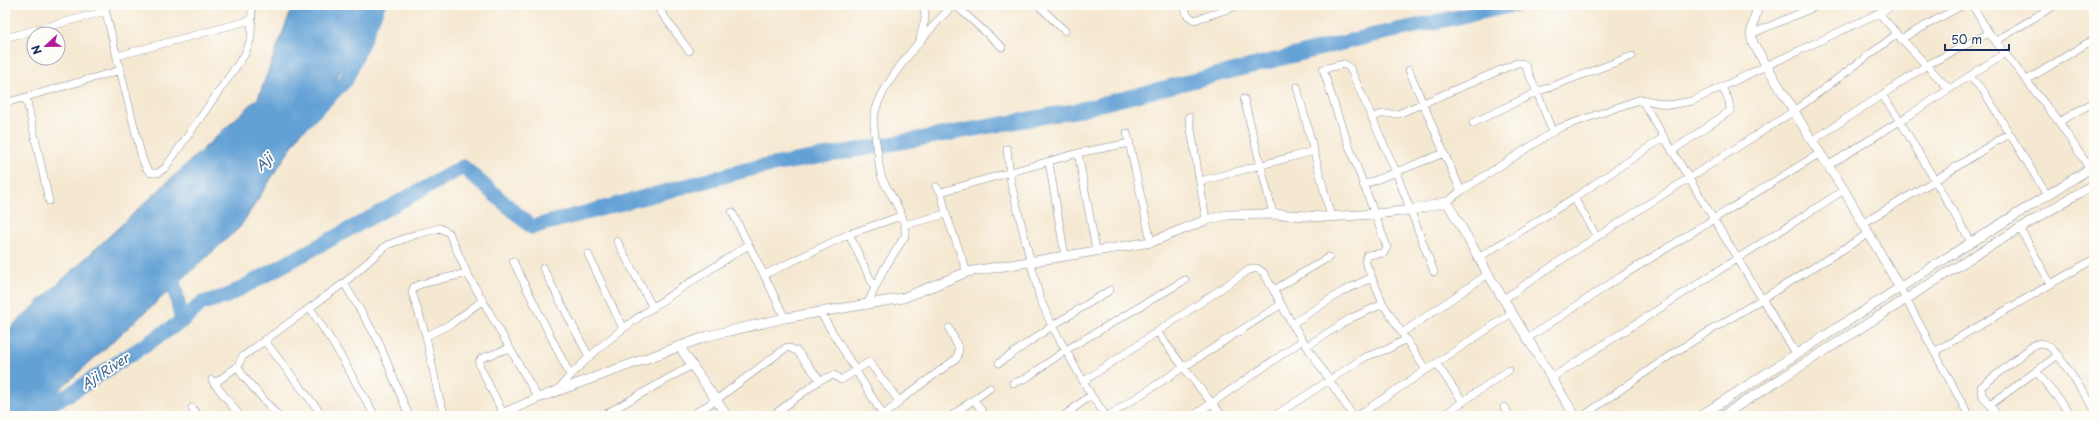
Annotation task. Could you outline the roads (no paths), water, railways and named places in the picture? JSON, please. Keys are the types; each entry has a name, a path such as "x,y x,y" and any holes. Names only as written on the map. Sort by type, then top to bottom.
{"street":[{"path":"5,38 105,8 142,158 146,168 152,173 158,172 165,168 245,54 252,38 252,5"},
{"path":"656,5 689,51"},
{"path":"919,40 925,20 924,5"},
{"path":"867,305 874,287 905,236 904,224 901,216 879,171 878,154 874,134 874,118 879,100 919,40 954,5 1002,47"},
{"path":"1038,5 1065,32"},
{"path":"1184,6 1187,15 1194,20 1240,5"},
{"path":"1758,5 1751,34 1753,43 1766,67 1844,190 1862,224 1906,298 1968,416"},
{"path":"1751,34 1819,5"},
{"path":"510,348 482,358 479,362 499,415 538,398 708,336 785,318 903,298 967,272 1096,250 1118,249 1151,242 1206,220 1228,215 1273,214 1331,217 1412,210 1448,202 1461,191 1552,131 1641,99 1670,105 1692,101 1895,5"},
{"path":"1504,299 1597,237 1794,111 1899,37 1963,5"},
{"path":"1700,416 1971,242 2047,195 2093,170 2059,122 1989,33 1972,5"},
{"path":"1996,42 2055,5"},
{"path":"1879,13 1899,37 1949,89"},
{"path":"117,56 251,20"},
{"path":"1812,141 1927,65 1989,33"},
{"path":"2027,80 2094,39"},
{"path":"1829,165 2005,53"},
{"path":"1473,123 1537,92 1632,56"},
{"path":"1372,117 1382,114 1398,114 1517,63 1522,63 1528,70 1552,131"},
{"path":"1426,370 1383,304 1370,278 1365,258 1371,254 1384,253 1387,247 1376,214 1363,185 1338,119 1323,69 1348,65 1412,210 1434,272"},
{"path":"5,103 121,70"},
{"path":"1409,70 1461,191"},
{"path":"1969,76 1983,90 2008,134 2047,195"},
{"path":"1297,87 1331,217"},
{"path":"1672,151 1730,111 1729,101 1722,87"},
{"path":"1882,95 1900,121 1971,242"},
{"path":"26,97 49,201"},
{"path":"1244,99 1273,214"},
{"path":"1641,99 1688,179 1796,353"},
{"path":"2059,122 2094,102"},
{"path":"1189,117 1201,181 1206,220"},
{"path":"1127,133 1151,242"},
{"path":"1862,224 2008,134"},
{"path":"1478,258 1574,198 1664,137"},
{"path":"967,272 938,189 1049,163 1078,153 1130,143"},
{"path":"1007,149 1011,183 1032,261 1040,299 1052,326 1091,395 1107,416 1280,305"},
{"path":"1201,181 1314,151"},
{"path":"1078,153 1096,250"},
{"path":"1363,185 1444,153"},
{"path":"1528,338 1622,276 1820,153"},
{"path":"1049,163 1065,256"},
{"path":"1722,416 1906,298 2094,184"},
{"path":"1553,377 1844,190"},
{"path":"1574,198 1597,237"},
{"path":"1448,202 1478,258 1576,416"},
{"path":"732,212 785,318"},
{"path":"904,224 946,214"},
{"path":"764,275 849,234 901,216"},
{"path":"240,416 213,382 238,366 242,357 264,340 344,283 387,245 417,234 440,228 449,233 468,273 538,398"},
{"path":"2020,228 2050,283"},
{"path":"849,234 874,287"},
{"path":"1584,416 1672,354 1868,234"},
{"path":"617,241 653,308"},
{"path":"557,391 589,357 622,329 748,245"},
{"path":"588,254 622,329"},
{"path":"1274,290 1329,257"},
{"path":"1934,352 2050,283 2094,259"},
{"path":"513,261 570,376"},
{"path":"543,268 589,357"},
{"path":"1084,381 1249,270 1258,268 1264,273 1274,290 1280,305 1353,416"},
{"path":"445,416 438,394 426,336 413,296 413,289 421,284 468,273"},
{"path":"1274,416 1369,354 1388,349 1488,274"},
{"path":"1292,324 1343,292 1370,278"},
{"path":"1013,383 1024,379 1066,350 1185,280"},
{"path":"344,283 378,340 409,416"},
{"path":"999,363 1052,326 1110,290"},
{"path":"426,336 451,324 483,300"},
{"path":"1192,416 1305,343 1351,318 1383,304"},
{"path":"310,308 336,348 374,416"},
{"path":"820,312 857,370 883,416 899,401 957,358 959,349 949,328"},
{"path":"1357,416 1512,313"},
{"path":"1158,332 1222,416"},
{"path":"264,340 323,416"},
{"path":"1998,416 1982,395 1982,387 2034,345 2039,343 2048,345 2058,355 2094,408"},
{"path":"679,346 727,416"},
{"path":"690,416 716,400 787,347 797,351 820,380"},
{"path":"1990,405 2058,355"},
{"path":"772,416 820,380 834,375 841,380 869,362 899,401"},
{"path":"1436,363 1463,402"},
{"path":"602,416 692,365"},
{"path":"238,366 243,376 278,416"},
{"path":"1442,416 1510,370"},
{"path":"2036,371 2072,416"},
{"path":"951,416 990,388"},
{"path":"1064,416 1091,395"},
{"path":"974,399 985,416"},
{"path":"1504,407 1510,416"},
{"path":"192,408 199,416"}],"water":[{"path":"293,5 383,5 240,227 30,416 5,416 5,333 258,98"}],"waterway":[{"name":"Aji","path":"301,124 346,80 378,5"},
{"name":"Aji River","path":"24,416 68,395 182,321 202,303 227,296 463,167 532,227 750,169 1074,111 1374,35 1515,5"},
{"name":"Aji","path":"170,267 182,321"}]}
